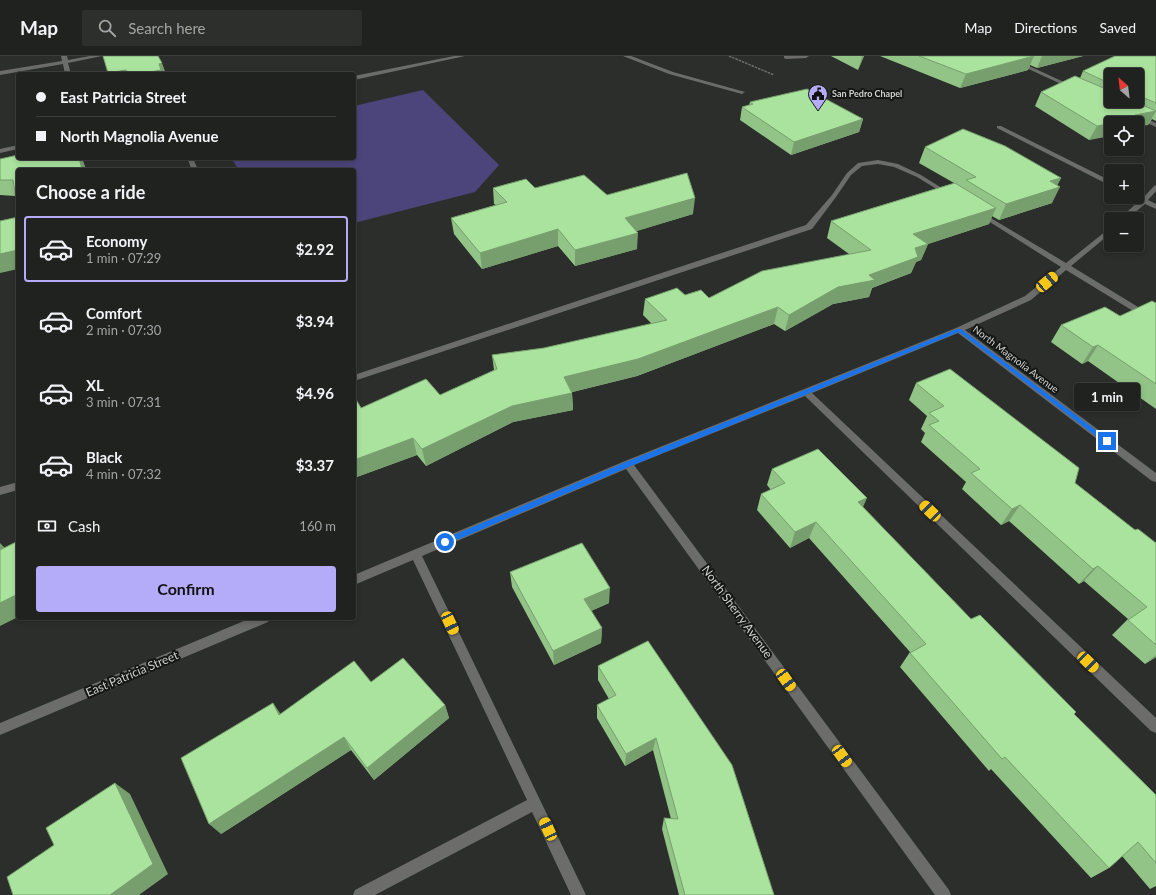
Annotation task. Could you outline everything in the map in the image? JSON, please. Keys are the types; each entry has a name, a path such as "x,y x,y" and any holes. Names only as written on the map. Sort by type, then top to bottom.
{"street":[{"path":"0,73 64,59 99,56"},
{"path":"356,78 462,56"},
{"path":"626,56 671,73 742,92"},
{"path":"786,57 806,56"},
{"path":"1003,56 1079,91"},
{"path":"64,59 67,72"},
{"path":"1144,120 1156,125"},
{"path":"1000,127 1104,180"},
{"path":"0,151 16,147"},
{"path":"356,377 809,227 834,196 849,174 860,164 878,162 896,165 959,200"},
{"path":"1156,187 1144,201 1156,207"},
{"path":"1131,212 1140,204"},
{"path":"972,209 1156,322"},
{"path":"356,579 628,464 959,330 1028,298 1104,235"},
{"name":"North Magnolia Avenue","path":"959,330 1156,478"},
{"path":"806,392 1156,727"},
{"name":"North Sherry Avenue","path":"628,464 944,895"},
{"path":"0,491 16,487"},
{"path":"416,554 579,895"},
{"name":"East Patricia Street","path":"0,729 259,620"},
{"path":"360,895 536,803"}],"path":[{"path":"729,56 777,76"}],"shaded area":[{"path":"423,90 499,165 475,192 356,222 356,168 238,168 232,160 356,160 356,106"}],"building":[{"path":"103,56 158,56 162,63 159,64 161,70 150,72 127,72 126,70 108,72"},
{"path":"919,56 1034,56 966,74"},
{"path":"1115,56 1156,56 1156,103 1144,98 1144,68 1104,68 1104,81 1083,71"},
{"path":"1075,76 1104,88 1104,108 1144,108 1144,106 1156,111 1135,115 1136,116 1104,116 1104,125 1097,126 1041,92"},
{"path":"807,89 863,119 794,142 742,107 753,104 750,102"},
{"path":"963,129 1005,146 1061,178 1050,181 1060,187 1006,204 966,180 976,177 925,147"},
{"path":"16,155 16,160 80,160 82,168 16,168 16,198 13,180 0,180 0,159"},
{"path":"687,173 695,198 625,218 638,233 575,250 558,229 480,253 451,218 507,202 493,188 526,179 535,188 584,175 607,195"},
{"path":"955,183 996,208 913,234 928,244 915,248 918,257 869,275 875,280 838,287 789,315 778,307 638,359 564,377 572,393 512,406 422,449 413,438 356,459 356,399 361,408 426,379 440,395 497,369 492,355 544,348 667,320 645,299 677,288 685,295 701,290 709,298 762,271 871,250 831,221"},
{"path":"16,217 16,250 0,254 0,221"},
{"path":"1152,301 1156,303 1156,384 1098,345 1093,347 1061,325 1105,307 1120,316"},
{"path":"950,369 1079,468 1075,483 1135,530 1138,529 1156,543 1156,645 1128,620 1147,607 1098,566 1093,569 1020,505 1012,509 971,473 980,469 929,425 939,421 929,413 944,406 916,383"},
{"path":"818,449 867,498 858,502 971,619 980,615 1076,712 1074,714 1156,795 1156,863 1138,842 1109,868 1005,757 1002,759 910,653 926,644 816,522 795,532 761,494 785,483 772,469"},
{"path":"16,542 16,595 0,603 0,550"},
{"path":"582,543 610,588 584,599 602,628 553,651 510,572"},
{"path":"648,641 732,765 774,895 685,895 664,818 678,819 656,738 626,754 597,705 616,695 598,666"},
{"path":"403,658 445,705 367,768 344,737 209,824 181,758 273,703 279,715 354,661 371,682"},
{"path":"115,783 153,864 110,895 13,895 7,877 54,845 46,828"}],"place":[{"name":"San Pedro Chapel","path":"818,111"}],"route":[{"path":"445,542 628,464 959,330 1107,441"}]}
